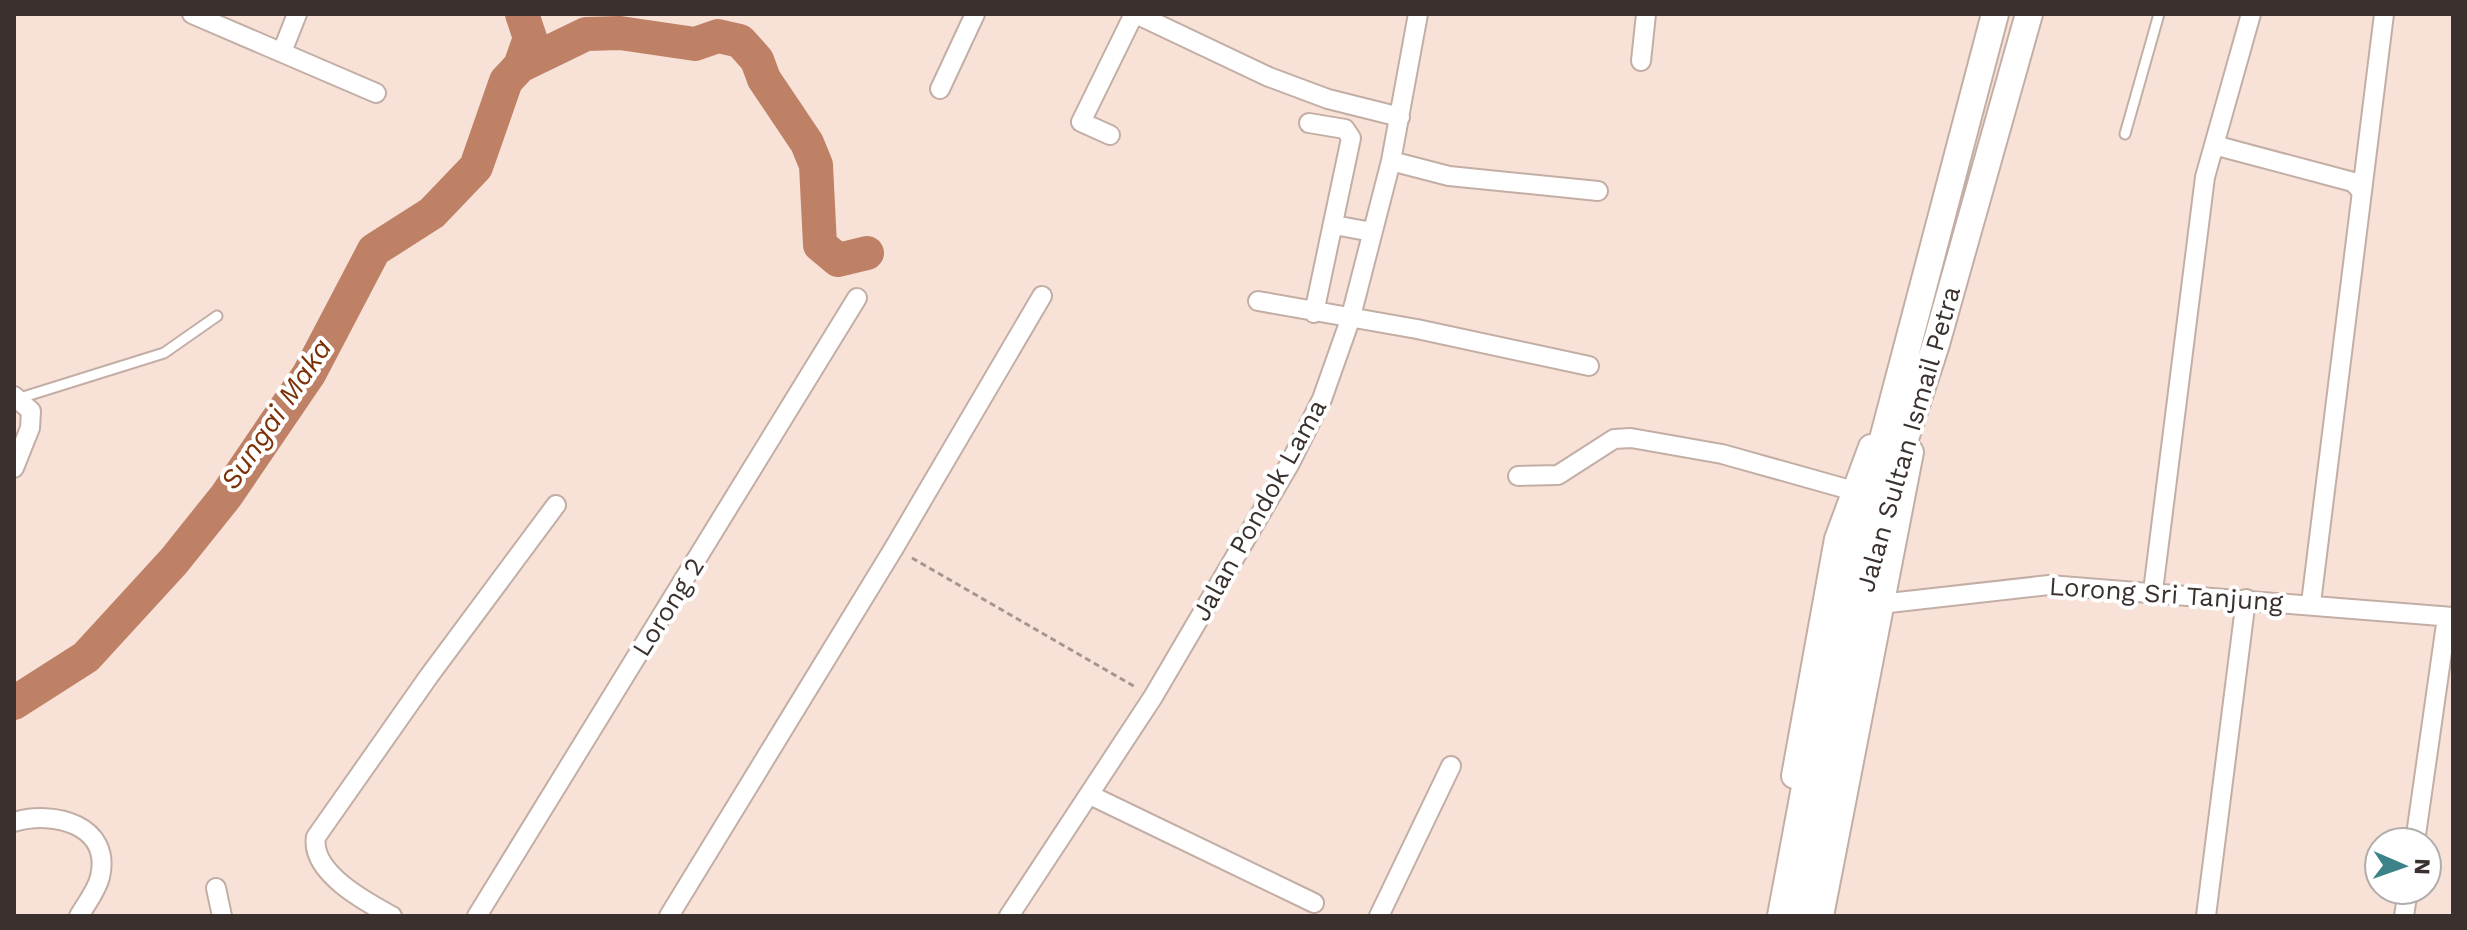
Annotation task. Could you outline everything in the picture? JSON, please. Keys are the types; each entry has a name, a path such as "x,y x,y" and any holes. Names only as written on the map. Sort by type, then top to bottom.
{"main road":[{"name":"Jalan Sultan Ismail Petra","path":"1802,916 1905,360 1995,14"},
{"name":"Jalan Sultan Ismail Petra","path":"1781,916 1882,509 1936,344 2029,14"}],"street":[{"path":"192,14 376,93"},
{"path":"282,52 297,14"},
{"path":"940,89 975,14"},
{"path":"1110,135 1081,122 1135,14 1269,77 1328,99 1400,117"},
{"name":"Jalan Pondok Lama","path":"1009,916 1153,697 1289,465 1322,399 1350,320 1391,161 1418,14"},
{"path":"1641,61 1646,14"},
{"path":"2153,591 2201,203 2251,14"},
{"path":"2311,603 2384,14"},
{"path":"1309,123 1345,129 1351,138 1314,313"},
{"path":"2214,145 2353,182 2362,192"},
{"path":"1391,161 1449,176 1598,191"},
{"path":"1334,225 1372,232"},
{"path":"669,916 894,548 1042,296"},
{"name":"Lorong 2","path":"477,916 857,298"},
{"path":"1258,301 1350,320 1417,329 1589,366"},
{"path":"1769,916 1837,539 1905,360"},
{"path":"14,468 30,428 31,411 17,397"},
{"path":"1518,476 1558,475 1614,439 1631,438 1722,454 1854,491"},
{"path":"392,916 331,875 316,854 316,837 429,676 556,505"},
{"name":"Lorong Sri Tanjung","path":"1858,609 2049,585 2311,603 2450,617"},
{"path":"2206,916 2246,599"},
{"path":"1821,916 1858,609"},
{"path":"2417,826 2450,617"},
{"path":"1379,916 1451,766"},
{"path":"1090,795 1314,903"},
{"path":"14,822 51,818 76,824 97,840 102,857 100,880 79,916"},
{"path":"216,888 222,916"}],"lane":[{"path":"2125,134 2159,14"},
{"path":"17,397 164,353 217,316"}],"path":[{"path":"894,548 1153,697"}],"waterway":[{"name":"Sungai Maka","path":"14,703 86,657 174,561 226,496 309,374 374,250 432,213 476,167 506,81 520,66 530,38 522,14"},
{"path":"520,66 586,34 620,33 695,44 718,36 740,41 757,60 764,79 807,143 816,165 820,245 838,260 867,253"}]}
